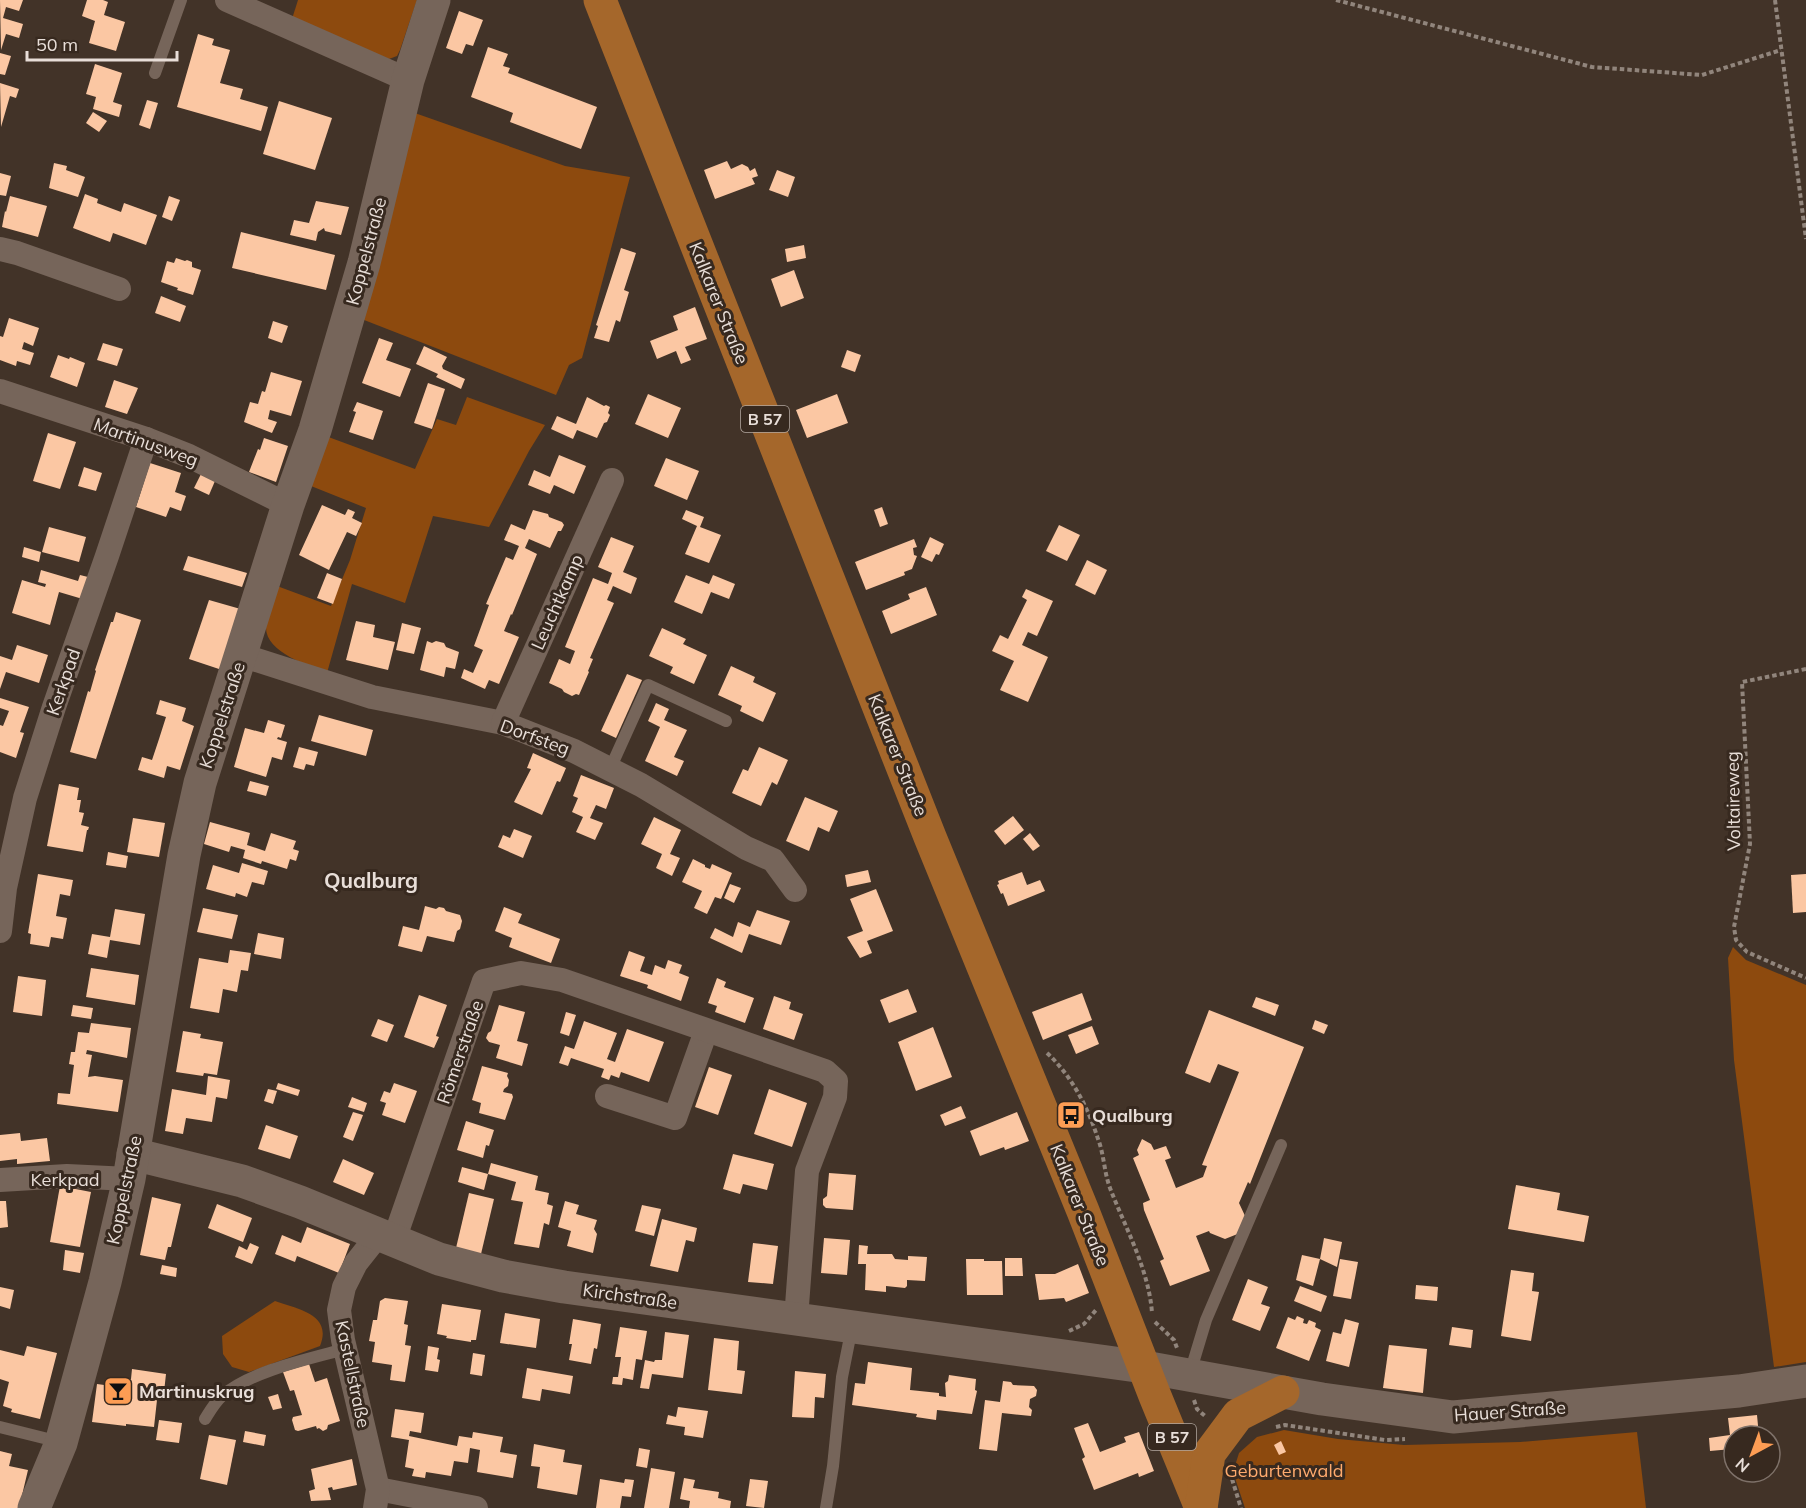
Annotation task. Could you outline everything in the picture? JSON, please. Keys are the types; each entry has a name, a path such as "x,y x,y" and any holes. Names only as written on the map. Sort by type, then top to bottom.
{"main road":[{"name":"Kalkarer Straße","path":"600,0 930,837 1083,1211 1201,1508"},
{"path":"1201,1508 1209,1454 1238,1415 1283,1392"}],"street":[{"path":"227,0 408,80"},
{"name":"Koppelstraße","path":"34,1508 61,1443 105,1282 131,1167 184,855 200,783 288,506 315,430 364,263 408,80 434,0"},
{"path":"0,249 119,289"},
{"name":"Martinusweg","path":"0,391 146,439 189,456 288,506"},
{"name":"Kerkpad","path":"0,931 5,888 26,798 54,707 146,439"},
{"name":"Leuchtkamp","path":"503,723 612,480"},
{"name":"Dorfsteg","path":"241,655 372,697 503,723 574,751 641,785 746,848 773,860 795,890"},
{"name":"Römerstraße","path":"386,1237 484,981 521,973 562,980 825,1071 836,1081 835,1097 807,1171 796,1319"},
{"path":"607,1096 675,1118 706,1031"},
{"name":"Kerkpad","path":"0,1180 67,1176 131,1167"},
{"name":"Kirchstraße","path":"131,1167 242,1181 300,1202 439,1259 503,1276 564,1287 1144,1367"},
{"name":"Kastellstraße","path":"386,1237 356,1263 344,1287 339,1310 376,1498 476,1508"},
{"name":"Hauer Straße","path":"1144,1367 1322,1400 1453,1417 1738,1391 1806,1381"}],"lane":[{"path":"155,73 181,0"},
{"path":"610,769 648,685 726,721"},
{"path":"1188,1374 1206,1320 1281,1145"},
{"path":"826,1508 833,1467 842,1377 852,1326"},
{"path":"205,1419 219,1398 232,1388 257,1376 345,1348"},
{"path":"0,1427 61,1443"}],"path":[{"path":"1336,0 1592,68 1702,75 1781,50"},
{"path":"1775,0 1806,239"},
{"name":"Voltaireweg","path":"1806,669 1742,682 1750,844 1734,927 1736,940 1747,952 1806,978"},
{"path":"1041,1047 1058,1064 1075,1087 1090,1118 1099,1139 1108,1185 1150,1292 1152,1319 1174,1340 1188,1374"},
{"path":"1065,1333 1084,1324 1097,1309 1150,1292"}],"green space":[{"path":"298,0 417,0 400,50 397,56 389,59 292,19"},
{"path":"412,112 565,166 630,177 582,358 569,365 556,395 359,318"},
{"path":"467,397 545,425 489,527 433,516 405,603 352,584 327,673 280,651 268,636 266,627 268,612 277,586 331,606 350,560 366,508 306,484 323,435 415,469 437,419 456,425"},
{"path":"1733,947 1746,960 1806,985 1806,1362 1774,1367 1734,1060 1728,958"},
{"path":"275,1301 311,1314 317,1320 322,1327 323,1335 320,1346 249,1372 232,1367 223,1354 222,1336"},
{"name":"Geburtenwald","path":"1284,1430 1338,1439 1404,1445 1520,1442 1637,1432 1646,1508 1245,1508 1233,1472 1239,1453 1257,1437"}],"building":[{"path":"0,0 23,0 19,11 6,7 3,18 23,24 19,38 6,34 1,50"},
{"path":"87,0 108,2 104,15 125,22 116,51 89,43 95,21 82,16"},
{"path":"459,11 483,20 473,46 466,44 462,54 446,48"},
{"path":"198,34 214,39 212,45 230,50 220,83 243,89 240,99 268,107 261,131 177,107"},
{"path":"488,47 508,54 503,66 510,68 508,73 597,107 581,149 510,122 513,113 471,97"},
{"path":"0,53 11,56 5,75 0,74"},
{"path":"95,64 122,73 113,102 122,105 119,117 93,109 96,97 86,94"},
{"path":"0,83 19,89 16,98 10,96 1,127"},
{"path":"147,100 158,103 150,129 139,125"},
{"path":"279,101 332,118 315,170 263,154"},
{"path":"93,112 107,121 99,132 86,123"},
{"path":"727,161 731,169 742,164 750,171 755,168 758,176 752,178 755,184 715,199 704,170"},
{"path":"54,163 67,166 66,170 85,177 78,197 49,188"},
{"path":"777,170 795,177 788,197 769,190"},
{"path":"0,173 11,176 6,196 0,195"},
{"path":"85,194 98,199 97,203 121,212 124,203 157,215 146,245 113,233 110,242 73,228"},
{"path":"10,196 47,206 38,237 2,227"},
{"path":"169,196 180,200 172,221 162,217"},
{"path":"316,201 349,207 341,235 325,231 324,228 318,232 316,241 290,235 294,220 309,223"},
{"path":"241,232 335,255 326,290 232,268"},
{"path":"804,245 806,258 787,262 785,249"},
{"path":"621,248 636,253 624,290 629,292 620,322 616,320 609,342 594,338 598,326 596,325"},
{"path":"176,258 192,262 192,267 201,270 193,295 161,282 167,261 174,263"},
{"path":"794,270 804,298 781,307 771,279"},
{"path":"161,296 186,306 180,322 155,313"},
{"path":"695,307 707,339 685,347 691,360 681,364 676,351 657,359 650,341 678,330 673,316"},
{"path":"9,318 39,328 33,346 24,342 22,349 34,353 30,365 17,361 16,366 0,360 0,336 3,337"},
{"path":"273,321 288,326 282,343 268,338"},
{"path":"379,338 393,343 386,360 411,369 400,397 362,383"},
{"path":"103,343 123,349 117,366 97,360"},
{"path":"424,346 447,357 442,366 443,369 465,379 461,389 436,377 438,374 416,364"},
{"path":"847,350 861,355 855,372 841,367"},
{"path":"58,355 85,363 77,387 50,377"},
{"path":"271,372 302,381 291,416 270,410 268,419 277,422 272,433 244,422 250,402 258,404 262,391 265,392"},
{"path":"114,380 138,388 127,414 105,407"},
{"path":"428,383 445,389 432,429 414,423"},
{"path":"648,394 681,408 668,438 635,424"},
{"path":"837,394 848,423 807,438 796,410"},
{"path":"587,397 610,407 608,413 610,415 597,438 577,430 573,439 551,429 557,416 576,424"},
{"path":"357,402 383,411 373,440 349,432"},
{"path":"48,433 76,442 60,489 33,481"},
{"path":"264,438 288,446 276,482 249,472"},
{"path":"559,455 586,466 574,494 554,485 550,494 528,485 534,470 550,477"},
{"path":"666,458 699,471 687,500 654,486"},
{"path":"150,463 181,473 175,492 186,496 181,511 170,507 166,517 136,507"},
{"path":"84,467 102,473 96,491 78,486"},
{"path":"201,474 215,481 209,495 194,488"},
{"path":"322,505 345,515 348,509 355,512 352,518 362,523 356,536 347,532 329,570 299,555"},
{"path":"882,507 888,524 880,527 874,510"},
{"path":"533,510 548,514 549,517 564,525 561,531 558,531 550,548 529,539 525,548 537,554 504,631 519,637 499,684 489,680 485,689 461,678 464,669 473,673 483,650 474,646 489,605 486,604 506,557 513,560 519,546 504,540 511,524 525,530"},
{"path":"686,510 704,517 700,527 721,535 709,563 685,554 697,526 682,519"},
{"path":"1059,525 1080,535 1067,561 1046,551"},
{"path":"49,527 86,537 79,562 42,552"},
{"path":"611,537 634,546 623,572 637,578 631,594 613,586 607,600 614,603 590,658 593,659 589,672 579,695 572,696 549,683 559,659 570,664 575,651 565,647 593,578 608,584 612,573 598,567"},
{"path":"930,537 944,544 939,555 936,554 932,562 921,557"},
{"path":"914,539 917,547 913,548 914,555 917,556 912,569 904,572 905,575 866,590 855,562"},
{"path":"24,547 41,552 39,562 22,557"},
{"path":"188,556 247,573 242,587 183,570"},
{"path":"1087,560 1107,570 1095,595 1075,585"},
{"path":"41,570 78,581 80,575 92,578 86,600 59,592 50,625 12,613 22,580 45,587 46,584 38,582"},
{"path":"327,573 342,579 333,604 317,598"},
{"path":"686,575 709,584 713,575 735,584 729,599 711,592 702,614 674,602"},
{"path":"926,587 937,615 891,634 882,611 910,599 908,594"},
{"path":"1026,589 1053,601 1037,636 1028,632 1022,645 1048,657 1028,702 1000,690 1014,661 992,651 1000,635 1008,639 1027,600 1022,597"},
{"path":"209,600 244,610 225,671 189,659"},
{"path":"116,612 141,620 96,759 70,752 88,691 90,692 95,670"},
{"path":"356,621 375,625 373,637 395,642 388,670 346,660"},
{"path":"402,623 421,628 414,654 396,650"},
{"path":"662,628 686,639 683,644 707,655 694,684 670,673 673,667 649,656"},
{"path":"427,641 444,643 446,647 459,652 455,669 446,667 444,677 420,670"},
{"path":"17,645 48,655 39,683 6,672 0,689 0,656 12,660"},
{"path":"731,666 755,677 753,682 776,693 763,722 740,711 742,706 718,695"},
{"path":"627,674 642,680 616,738 601,731"},
{"path":"0,698 29,707 20,732 24,733 16,758 0,752 0,725 3,726 9,711 0,708"},
{"path":"160,700 186,708 182,721 194,726 180,770 167,766 164,778 138,770 142,757 152,760 166,717 156,714"},
{"path":"656,703 669,709 664,720 687,730 674,757 684,761 677,776 645,761 660,727 648,721"},
{"path":"319,715 373,730 366,756 311,741"},
{"path":"268,720 285,725 281,738 277,739 287,742 282,760 272,757 266,777 234,767 245,728 264,733"},
{"path":"299,747 318,752 314,766 306,764 304,770 293,767"},
{"path":"759,747 788,760 777,785 772,782 761,806 732,793 743,769 748,771"},
{"path":"533,753 566,768 560,782 557,781 542,815 514,802 531,769 527,768"},
{"path":"581,775 614,788 606,809 596,805 590,818 603,823 595,840 576,832 583,817 572,812 578,798 573,796"},
{"path":"250,781 269,786 266,796 247,791"},
{"path":"59,784 79,788 77,800 81,800 79,812 84,813 81,825 89,827 83,852 47,846"},
{"path":"805,797 838,811 829,832 818,827 809,851 786,841"},
{"path":"1013,816 1024,830 1005,845 994,831"},
{"path":"654,817 681,830 670,854 680,858 672,876 656,868 662,854 641,844"},
{"path":"133,818 165,823 159,857 127,852"},
{"path":"210,822 250,833 247,845 265,851 271,833 296,841 293,849 299,851 296,861 290,859 287,869 243,858 245,850 231,846 229,852 204,844"},
{"path":"514,829 532,836 523,858 498,847 503,835 510,838"},
{"path":"1030,833 1040,846 1033,851 1023,839"},
{"path":"108,852 128,856 126,868 106,865"},
{"path":"693,859 710,869 712,864 732,873 721,899 715,897 707,914 694,908 702,891 682,882"},
{"path":"242,863 268,871 264,885 252,882 247,897 236,893 235,897 206,889 213,865 239,873"},
{"path":"868,870 871,882 847,887 845,875"},
{"path":"1022,872 1027,885 1040,880 1045,891 1008,906 997,885 998,881"},
{"path":"38,874 73,880 70,896 60,894 56,916 67,918 63,939 51,937 49,947 30,944 31,934 28,933"},
{"path":"1806,874 1806,912 1793,913 1791,875"},
{"path":"730,884 741,888 734,903 724,898"},
{"path":"876,889 893,931 867,941 872,953 860,958 847,937 863,931 850,899"},
{"path":"425,906 436,909 444,908 446,911 460,915 462,921 454,942 427,936 422,952 398,946 403,926 419,930"},
{"path":"504,907 522,914 518,923 560,939 551,963 509,947 512,938 495,931"},
{"path":"203,908 238,915 232,939 197,932"},
{"path":"115,909 145,914 140,945 110,940 107,958 88,954 92,934 110,937"},
{"path":"757,910 790,921 781,945 749,934 742,953 710,938 715,928 733,937 738,922 750,927"},
{"path":"258,933 284,938 281,959 254,954"},
{"path":"230,950 251,953 248,971 241,970 237,992 223,989 219,1013 190,1008 199,958 228,963"},
{"path":"629,951 645,957 640,971 652,975 655,965 665,969 668,960 682,965 679,973 689,977 681,1001 647,988 648,985 620,976"},
{"path":"91,968 139,975 135,1005 86,997"},
{"path":"18,976 46,980 42,1016 13,1012"},
{"path":"717,978 726,982 724,987 754,998 745,1023 715,1012 717,1006 708,1003"},
{"path":"908,989 917,1012 889,1023 880,1000"},
{"path":"1082,993 1092,1020 1043,1040 1032,1012"},
{"path":"419,995 447,1005 434,1048 404,1037"},
{"path":"774,996 791,1002 789,1009 803,1014 794,1040 763,1029"},
{"path":"1256,997 1279,1005 1275,1016 1252,1007"},
{"path":"73,1005 93,1008 91,1019 71,1016"},
{"path":"499,1005 525,1012 517,1041 528,1044 522,1066 496,1058 500,1045 489,1042 486,1038 491,1031"},
{"path":"1209,1010 1304,1047 1250,1184 1248,1182 1239,1203 1246,1218 1240,1233 1225,1239 1209,1231 1196,1236 1210,1271 1170,1286 1160,1261 1164,1259 1144,1210 1143,1203 1150,1200 1133,1158 1139,1155 1137,1150 1142,1139 1151,1144 1154,1150 1166,1146 1171,1158 1165,1160 1176,1188 1203,1177 1207,1166 1202,1165 1239,1072 1218,1064 1210,1083 1185,1073"},
{"path":"566,1012 576,1015 569,1036 560,1033"},
{"path":"378,1019 394,1025 387,1042 371,1036"},
{"path":"1315,1020 1328,1025 1324,1034 1312,1029"},
{"path":"584,1021 617,1033 607,1059 615,1062 627,1029 664,1042 649,1082 621,1072 619,1078 611,1075 609,1080 601,1077 604,1069 571,1058 568,1066 559,1063 565,1046 574,1049"},
{"path":"91,1023 131,1028 127,1058 87,1050 86,1054 92,1055 88,1077 123,1080 118,1112 57,1104 58,1093 70,1094 74,1065 69,1064 71,1052 75,1052 78,1032 89,1033"},
{"path":"1092,1026 1099,1044 1076,1054 1068,1035"},
{"path":"933,1027 952,1077 916,1091 898,1042"},
{"path":"183,1031 201,1034 200,1038 223,1042 217,1075 204,1073 203,1076 176,1072"},
{"path":"482,1066 508,1073 508,1086 503,1092 512,1094 513,1097 505,1120 479,1113 481,1103 472,1100"},
{"path":"709,1067 732,1075 718,1115 695,1107"},
{"path":"208,1076 230,1080 227,1099 216,1097 212,1122 186,1118 183,1134 165,1131 172,1089 206,1095"},
{"path":"278,1083 300,1090 298,1096 276,1089"},
{"path":"394,1083 417,1091 405,1123 382,1115 386,1103 380,1101 384,1091 390,1093"},
{"path":"268,1089 277,1091 273,1104 264,1101"},
{"path":"769,1089 807,1103 792,1147 754,1134"},
{"path":"352,1097 367,1103 364,1112 348,1107"},
{"path":"961,1106 966,1118 945,1126 940,1115"},
{"path":"353,1112 363,1115 353,1141 343,1137"},
{"path":"1017,1112 1029,1141 980,1156 970,1131"},
{"path":"466,1121 494,1130 489,1146 486,1145 483,1158 457,1150"},
{"path":"266,1125 298,1136 290,1159 258,1149"},
{"path":"20,1133 21,1141 47,1138 50,1161 17,1164 17,1159 0,1161 0,1135"},
{"path":"733,1154 774,1164 767,1190 743,1184 740,1194 723,1189"},
{"path":"343,1159 374,1173 364,1195 333,1182"},
{"path":"491,1163 538,1176 535,1190 549,1193 547,1204 553,1206 549,1225 544,1223 539,1248 514,1244 523,1202 511,1200 516,1182 488,1174"},
{"path":"462,1167 488,1174 484,1190 458,1182"},
{"path":"829,1173 856,1175 853,1210 826,1208 823,1205 823,1199 827,1196"},
{"path":"1516,1185 1560,1193 1557,1210 1589,1216 1584,1242 1508,1229"},
{"path":"60,1186 91,1192 80,1247 50,1242"},
{"path":"469,1193 494,1199 481,1254 456,1248"},
{"path":"152,1197 181,1204 171,1247 168,1247 165,1260 140,1255"},
{"path":"0,1201 6,1201 8,1227 0,1228"},
{"path":"565,1201 579,1205 576,1214 597,1220 594,1229 597,1234 593,1253 567,1246 571,1231 558,1227"},
{"path":"217,1204 252,1218 243,1242 208,1228"},
{"path":"642,1205 661,1209 654,1236 635,1231"},
{"path":"662,1219 697,1228 694,1242 686,1240 678,1272 650,1266"},
{"path":"307,1227 350,1244 339,1273 297,1256 295,1262 275,1254 282,1235 301,1243"},
{"path":"824,1238 850,1240 847,1275 821,1273"},
{"path":"1324,1238 1342,1242 1337,1267 1320,1259"},
{"path":"250,1243 259,1247 252,1264 235,1257 239,1246 247,1250"},
{"path":"753,1243 778,1246 773,1284 748,1282"},
{"path":"859,1245 868,1246 867,1254 892,1254 895,1259 908,1260 908,1256 927,1257 925,1281 907,1280 905,1288 886,1286 886,1292 865,1290 866,1264 858,1264"},
{"path":"65,1250 84,1253 80,1273 63,1270"},
{"path":"1302,1255 1320,1259 1313,1286 1296,1280"},
{"path":"1005,1258 1022,1258 1023,1276 1005,1276"},
{"path":"966,1259 1002,1261 1003,1295 967,1295"},
{"path":"1340,1259 1358,1262 1351,1299 1333,1296"},
{"path":"1078,1264 1089,1293 1066,1302 1064,1298 1039,1300 1035,1274 1055,1274"},
{"path":"162,1265 177,1268 176,1277 160,1274"},
{"path":"1511,1270 1534,1273 1532,1291 1539,1292 1531,1341 1501,1336"},
{"path":"1248,1279 1268,1287 1261,1304 1270,1307 1260,1331 1232,1320"},
{"path":"1416,1285 1438,1287 1437,1301 1415,1299"},
{"path":"1300,1286 1327,1296 1321,1312 1294,1301"},
{"path":"0,1287 14,1290 10,1309 0,1306"},
{"path":"385,1298 408,1301 404,1324 408,1325 405,1345 411,1346 405,1382 390,1380 392,1365 372,1362 375,1342 369,1341 373,1320 377,1320 380,1301"},
{"path":"442,1304 481,1310 476,1340 471,1340 471,1342 446,1338 447,1336 437,1334"},
{"path":"505,1313 540,1319 536,1348 500,1343"},
{"path":"1297,1316 1304,1319 1303,1323 1307,1324 1309,1320 1316,1323 1315,1327 1321,1330 1309,1361 1276,1348 1288,1317 1295,1320"},
{"path":"573,1319 601,1324 597,1349 594,1348 591,1364 569,1360"},
{"path":"1345,1319 1359,1323 1349,1367 1326,1361 1333,1332 1341,1334"},
{"path":"620,1327 647,1331 642,1360 636,1359 633,1380 623,1378 622,1385 612,1384 613,1377 618,1377 621,1357 615,1357"},
{"path":"1452,1327 1473,1330 1471,1348 1449,1345"},
{"path":"665,1332 689,1335 683,1378 652,1374 649,1389 640,1388 645,1360 654,1362 662,1360"},
{"path":"714,1338 739,1341 737,1370 745,1371 742,1394 708,1390"},
{"path":"1389,1345 1427,1349 1423,1393 1383,1388"},
{"path":"27,1346 57,1353 40,1419 11,1412 12,1409 3,1406 9,1382 0,1379 0,1350 24,1356"},
{"path":"428,1346 439,1348 438,1372 425,1370"},
{"path":"473,1353 485,1355 482,1376 470,1374"},
{"path":"868,1362 912,1368 910,1390 939,1393 939,1396 946,1397 945,1383 949,1375 976,1379 975,1390 977,1391 972,1414 937,1410 936,1420 916,1417 917,1414 852,1405 855,1383 865,1384"},
{"path":"309,1364 315,1382 327,1378 340,1421 328,1425 323,1431 317,1429 316,1426 295,1430 292,1420 293,1417 302,1415 294,1390 290,1391 283,1372"},
{"path":"527,1368 573,1376 570,1394 542,1389 540,1401 522,1398"},
{"path":"132,1369 166,1374 163,1401 157,1400 154,1427 92,1422 97,1384 119,1387 120,1378 131,1379"},
{"path":"795,1371 826,1374 824,1398 815,1397 814,1418 792,1417"},
{"path":"1003,1381 1011,1382 1013,1385 1034,1386 1037,1390 1036,1396 1030,1399 1031,1416 1002,1413 997,1451 979,1449 985,1400 1000,1402"},
{"path":"278,1394 282,1408 273,1410 268,1397"},
{"path":"678,1407 708,1411 703,1438 684,1435 685,1427 666,1424 668,1415 676,1417"},
{"path":"395,1409 424,1413 421,1433 410,1431 409,1436 457,1446 459,1436 472,1438 473,1432 503,1437 500,1452 517,1455 513,1478 477,1472 480,1450 470,1448 468,1463 454,1461 451,1476 426,1472 425,1478 412,1476 414,1469 405,1467 409,1440 391,1437"},
{"path":"1757,1415 1758,1424 1729,1424 1728,1418"},
{"path":"159,1420 182,1423 179,1443 156,1440"},
{"path":"1088,1423 1100,1452 1126,1442 1124,1437 1139,1432 1154,1471 1139,1477 1138,1473 1094,1490 1082,1459 1085,1457 1074,1428"},
{"path":"245,1431 266,1435 264,1446 243,1442"},
{"path":"209,1435 236,1440 227,1485 200,1479"},
{"path":"1722,1436 1722,1450 1710,1451 1709,1438"},
{"path":"1281,1441 1286,1452 1279,1455 1274,1445"},
{"path":"534,1444 565,1450 563,1462 582,1465 577,1495 537,1488 540,1467 531,1466"},
{"path":"639,1448 650,1450 647,1468 636,1466"},
{"path":"0,1451 12,1454 9,1466 28,1470 19,1508 0,1508"},
{"path":"352,1459 357,1485 333,1490 332,1487 328,1488 331,1500 311,1501 309,1491 315,1489 311,1469"},
{"path":"651,1468 675,1472 669,1508 644,1508"},
{"path":"684,1478 695,1480 693,1488 719,1492 718,1498 731,1501 730,1508 689,1508 690,1501 680,1499"},
{"path":"600,1479 624,1483 625,1479 634,1480 631,1497 622,1496 620,1508 596,1508"},
{"path":"750,1479 768,1481 764,1508 746,1506"}],"place":[{"name":"Qualburg","path":"1071,1115"},
{"name":"Martinuskrug","path":"118,1391"}],"district":[{"name":"Qualburg","path":"371,880"}]}
